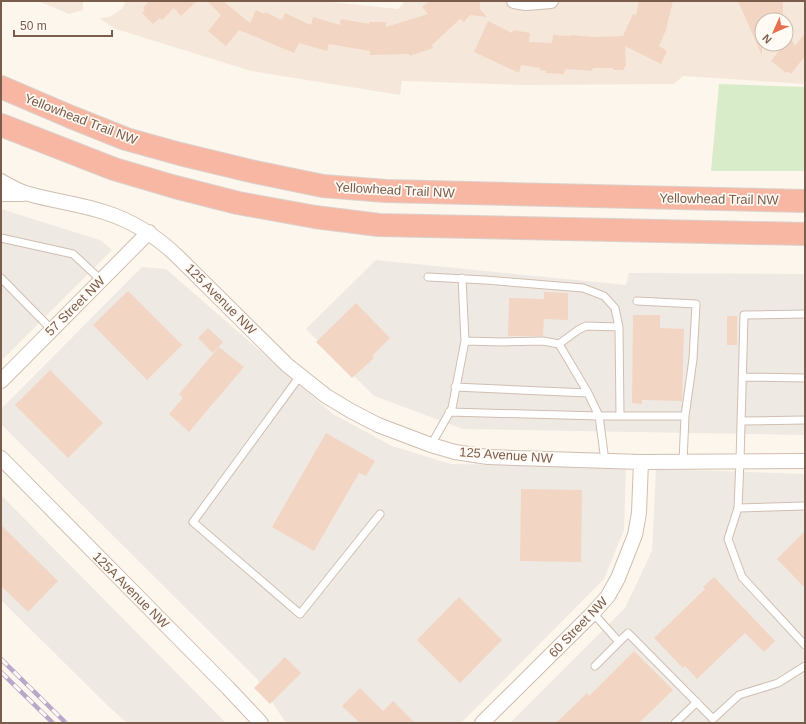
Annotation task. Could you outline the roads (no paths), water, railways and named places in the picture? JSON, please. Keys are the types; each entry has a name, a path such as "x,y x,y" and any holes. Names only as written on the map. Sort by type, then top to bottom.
{"highway":[{"name":"Yellowhead Trail NW","path":"1,87 126,139 255,172 324,186 386,191 805,201"},
{"path":"1,124 114,169 175,187 238,203 315,217 379,225 805,234"},
{"path":"779,234 805,240"}],"street":[{"path":"514,1 526,4 551,1"},
{"name":"125 Avenue NW","path":"1,181 27,194 103,212 149,232 164,242 287,365 300,376 326,396 351,411 398,434 455,452 488,457 641,462 805,461"},
{"name":"125 Avenue NW","path":"1,194 27,194"},
{"name":"57 Street NW","path":"1,381 149,232"},
{"name":"125A Avenue NW","path":"1,458 261,723"},
{"name":"60 Street NW","path":"482,723 593,613 612,590 628,556 635,536 640,513 641,462"}],"lane":[{"path":"1,238 73,254 101,280"},
{"path":"428,277 462,278 583,288 604,296 615,308 619,327 620,415"},
{"path":"1,278 52,330"},
{"path":"431,445 452,408 465,341 462,278"},
{"path":"637,301 696,304 693,359 685,416 683,462"},
{"path":"805,314 744,315 738,508 728,539 742,577 805,645"},
{"path":"465,341 543,341 559,344 586,326 619,327"},
{"path":"559,344 588,393 599,416 604,461"},
{"path":"300,376 193,522 300,614 380,514"},
{"path":"742,377 805,378"},
{"path":"455,387 588,393"},
{"path":"449,412 599,416 685,416"},
{"path":"741,421 805,420"},
{"path":"738,508 805,506"},
{"path":"593,613 619,642"},
{"path":"595,666 628,633 713,719 739,695 778,683 805,666"},
{"path":"675,723 696,702"}],"railway":[{"path":"1,659 66,723"},
{"path":"1,672 53,723"}]}
